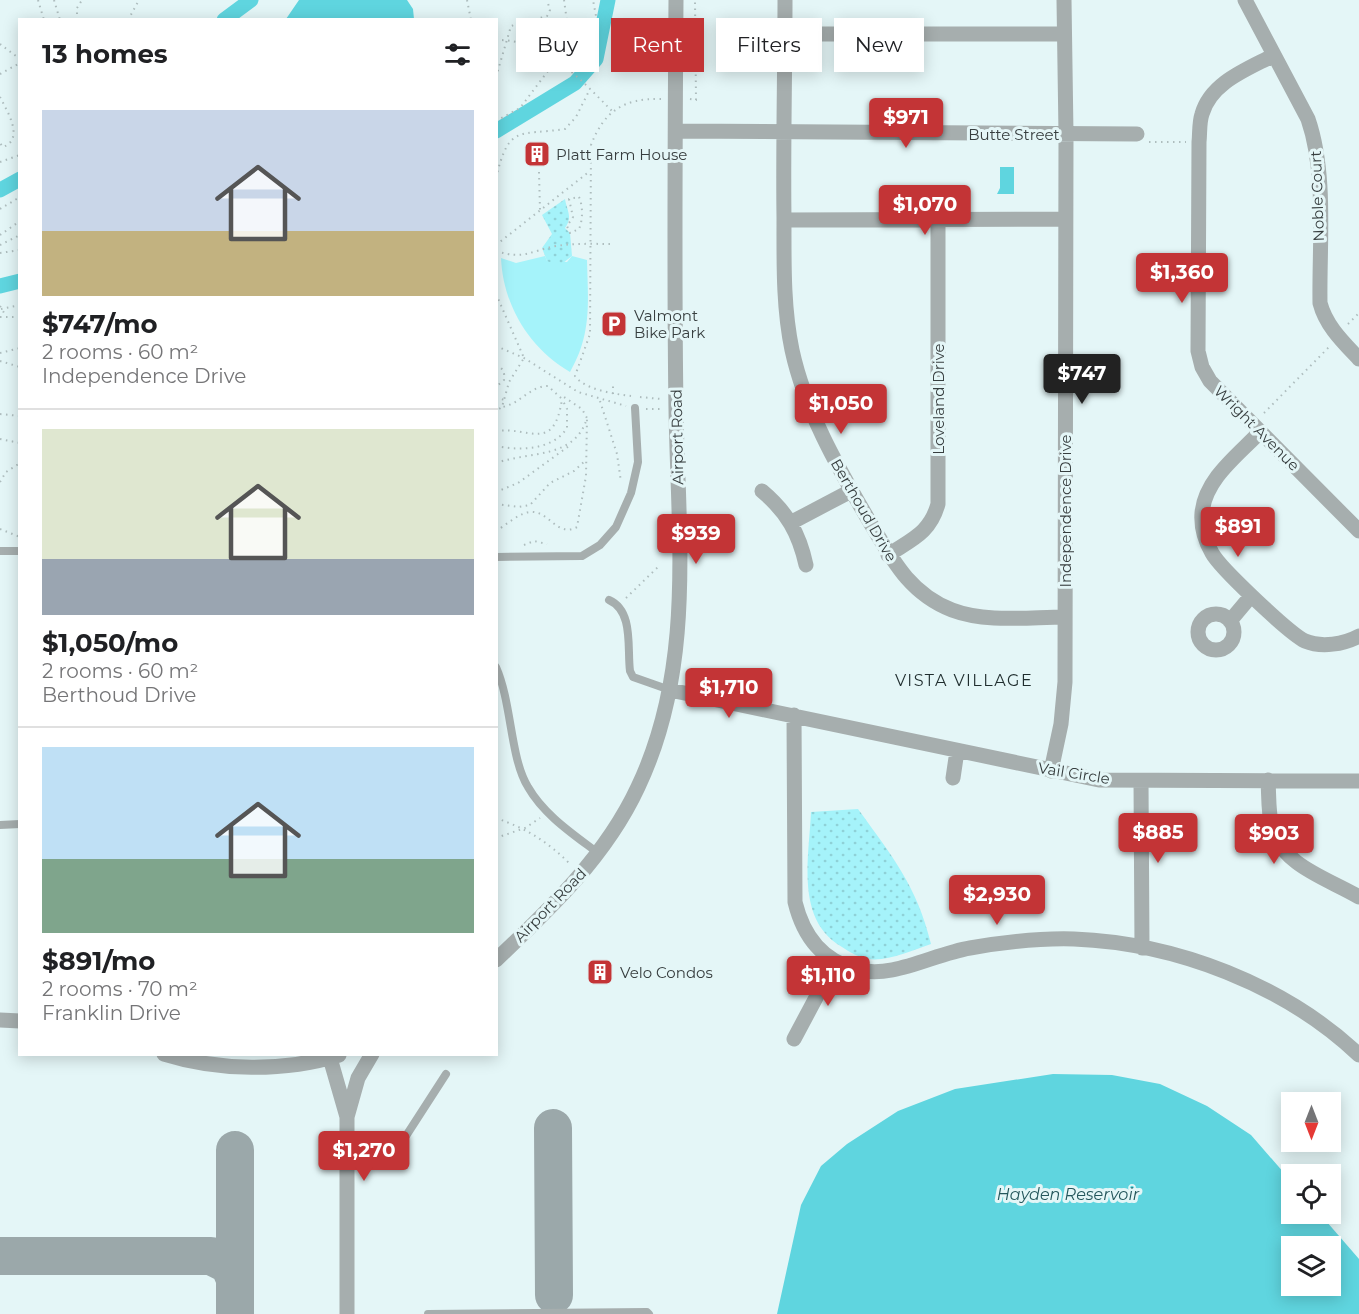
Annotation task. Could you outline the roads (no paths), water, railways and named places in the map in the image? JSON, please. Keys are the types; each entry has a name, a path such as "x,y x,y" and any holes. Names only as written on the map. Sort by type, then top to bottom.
{"street":[{"name":"Airport Road","path":"498,958 554,905 598,853 639,786 658,736 670,690 680,629 676,404 676,0"},
{"name":"Berthoud Drive","path":"785,0 785,18"},
{"name":"Independence Drive","path":"1051,771 1065,682 1066,134 1064,0"},
{"name":"Noble Court","path":"1245,0 1308,119 1314,135 1318,160 1320,303 1323,315 1337,335 1359,359"},
{"path":"822,34 1064,34"},
{"name":"Wright Avenue","path":"1274,55 1233,77 1214,93 1202,114 1199,142 1198,351 1202,367 1210,381 1359,531"},
{"name":"Berthoud Drive","path":"784,72 784,282 792,350 803,390 821,434 888,555 914,587 933,601 954,611 984,617 1065,617"},
{"name":"Butte Street","path":"676,131 1137,134"},
{"path":"784,220 1065,219"},
{"name":"Loveland Drive","path":"888,555 925,531 933,521 938,504 938,220"},
{"path":"1256,429 1214,480 1206,496 1202,513 1203,531 1211,553 1251,596 1305,641 1328,645 1359,636"},
{"path":"762,490 779,505 792,522 801,542 806,565"},
{"path":"792,522 851,490"},
{"path":"1230,621 1251,596"},
{"name":"Vail Circle","path":"670,690 1099,780 1359,781"},
{"path":"794,715 795,902 799,921 808,938 835,962 855,970 880,971 955,950 1014,940 1074,939 1142,948 1220,970 1268,991 1335,1033 1359,1055"},
{"path":"954,778 957,751"},
{"path":"1268,780 1271,825 1279,846 1294,862 1359,897"},
{"path":"1141,781 1142,948"},
{"path":"794,1039 835,962"},
{"path":"0,1020 18,1021"},
{"path":"172,1056 208,1065 251,1066 282,1066 333,1056 347,1117 347,1314"},
{"path":"347,1117 358,1078 371,1056"}],"lane":[{"path":"498,557 582,556 600,545 616,527 631,493 638,462 635,408"},
{"path":"0,551 18,551"},
{"path":"609,600 622,610 626,622 630,671 633,677 670,690"},
{"path":"498,672 504,686 516,750 527,786 548,814 598,853"},
{"path":"0,825 18,825"},
{"path":"347,1137 396,1145 404,1139 446,1074"},
{"path":"428,1314 649,1314"}],"water":[{"path":"299,0 407,0 413,9 414,18 287,18"},
{"path":"1000,167 1014,167 1014,194 997,194 1000,188"},
{"name":"Hayden Reservoir","path":"1053,1074 1112,1075 1160,1084 1207,1106 1251,1135 1281,1170 1281,1224 1329,1224 1339,1236 1281,1236 1281,1296 1341,1296 1341,1238 1359,1259 1359,1314 777,1314 801,1205 821,1166 847,1144 898,1111 955,1089"}],"waterway":[{"path":"227,18 251,0"},
{"path":"498,130 575,83 596,59 608,0"},
{"path":"0,190 18,180"},
{"path":"0,286 18,282"}],"place":[{"name":"Platt Farm House","path":"537,154"},
{"name":"Valmont Bike Park","path":"614,324"},
{"name":"Velo Condos","path":"600,972"}],"district":[{"name":"VISTA VILLAGE","path":"964,680"}]}
